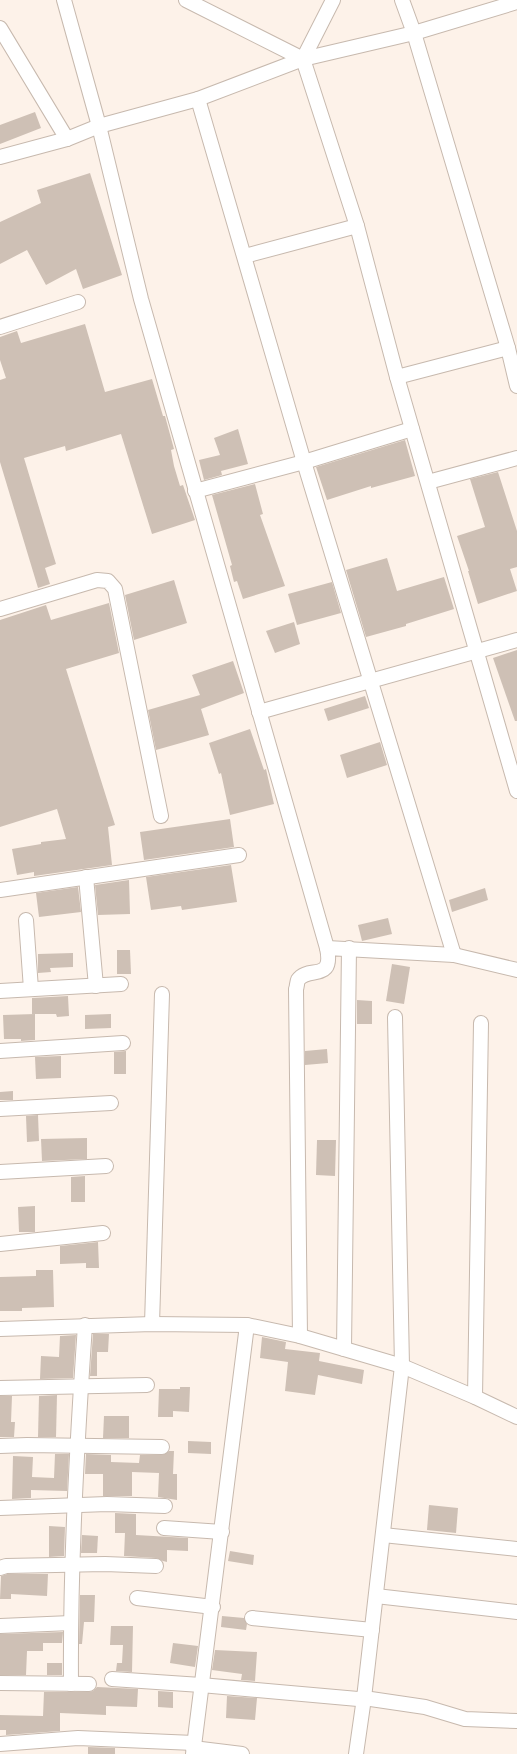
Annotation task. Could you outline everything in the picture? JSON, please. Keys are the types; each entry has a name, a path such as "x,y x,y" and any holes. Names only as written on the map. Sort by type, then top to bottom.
{"street":[{"path":"64,0 99,126 136,282 329,958 327,965 323,970 304,976 298,980 296,990 300,1336"},
{"path":"186,0 202,4 303,59 357,226 397,377 478,651 517,791"},
{"path":"303,59 333,0"},
{"path":"402,0 414,33 508,348 517,386"},
{"path":"0,157 68,139 99,126 198,99 303,59 414,33 517,2"},
{"path":"0,28 68,139"},
{"path":"198,99 304,462 454,955"},
{"path":"245,256 357,226"},
{"path":"0,327 78,302"},
{"path":"397,377 508,348"},
{"path":"195,491 304,462 412,429"},
{"path":"428,482 517,458"},
{"path":"0,609 97,580 108,582 115,589 161,816"},
{"path":"259,712 517,640"},
{"path":"0,890 239,855"},
{"path":"86,877 96,986"},
{"path":"26,920 31,989"},
{"path":"327,948 349,948 454,955 517,970"},
{"path":"344,1349 349,948"},
{"path":"0,990 121,984"},
{"path":"152,1324 162,994"},
{"path":"356,1754 364,1698 402,1366 395,1017"},
{"path":"475,1397 481,1023"},
{"path":"0,1050 123,1043"},
{"path":"0,1109 111,1103"},
{"path":"0,1172 106,1166"},
{"path":"0,1244 103,1233"},
{"path":"71,1684 73,1565 85,1325"},
{"path":"0,1329 85,1325 248,1325 300,1336 402,1366 475,1397 517,1417"},
{"path":"193,1749 213,1607 248,1325"},
{"path":"0,1388 147,1385"},
{"path":"0,1446 162,1447"},
{"path":"0,1508 107,1504 165,1506"},
{"path":"164,1528 222,1532"},
{"path":"383,1535 517,1549"},
{"path":"0,1568 6,1566 73,1565 156,1566"},
{"path":"376,1596 517,1612"},
{"path":"137,1598 213,1607"},
{"path":"252,1618 372,1630"},
{"path":"0,1626 71,1623"},
{"path":"112,1679 201,1685 358,1699 364,1698 425,1707 465,1719 517,1721"},
{"path":"0,1683 89,1684"},
{"path":"0,1744 78,1738 242,1754"}],"building":[{"path":"35,112 41,128 0,144 0,125"},
{"path":"90,173 122,275 83,289 76,269 46,285 27,250 0,264 0,222 41,203 37,190"},
{"path":"85,324 105,392 152,379 163,416 165,416 174,449 171,450 180,486 183,485 195,520 152,534 121,434 66,451 65,446 24,458 56,564 45,568 50,584 38,588 0,462 0,380 6,378 0,360 0,337 17,331 21,343"},
{"path":"238,429 248,464 221,471 222,475 204,480 199,460 220,455 214,438"},
{"path":"405,440 415,476 371,488 371,486 327,500 316,467"},
{"path":"498,472 517,531 517,567 510,569 517,591 478,604 457,536 485,527 470,479"},
{"path":"255,484 263,514 260,515 285,586 243,599 237,581 234,582 230,566 232,565 212,495"},
{"path":"387,558 397,591 444,577 454,609 406,624 406,626 366,637 346,570"},
{"path":"174,580 187,623 134,640 125,595"},
{"path":"332,582 341,613 297,625 288,594"},
{"path":"109,603 119,653 66,669 115,825 108,827 112,865 34,876 34,872 17,875 12,849 41,844 41,842 66,839 57,809 0,827 0,620 46,605 51,620"},
{"path":"294,622 300,644 275,653 266,631"},
{"path":"517,650 517,721 515,721 493,658"},
{"path":"233,661 244,693 201,709 209,735 156,750 148,710 200,695 192,675"},
{"path":"365,696 369,708 328,721 324,709"},
{"path":"250,729 264,770 266,769 274,804 230,815 221,773 219,774 209,743"},
{"path":"380,742 387,765 347,778 340,755"},
{"path":"230,819 234,847 144,860 140,832"},
{"path":"231,865 237,902 182,910 181,906 151,910 146,877"},
{"path":"129,880 130,914 98,915 95,885"},
{"path":"78,887 81,912 39,917 36,893"},
{"path":"485,888 488,900 452,912 449,900"},
{"path":"388,918 392,934 362,941 358,925"},
{"path":"117,950 130,950 131,974 117,974"},
{"path":"73,953 73,967 50,968 51,972 38,973 38,954"},
{"path":"392,964 410,967 404,1004 386,1001"},
{"path":"68,996 69,1016 57,1017 56,1014 32,1014 32,998"},
{"path":"357,1000 372,1001 372,1024 357,1024"},
{"path":"35,1014 35,1040 21,1041 21,1039 4,1039 3,1015"},
{"path":"111,1014 111,1028 85,1029 85,1015"},
{"path":"327,1049 328,1063 305,1065 305,1051"},
{"path":"126,1051 126,1074 114,1074 114,1052"},
{"path":"61,1056 61,1078 36,1079 35,1057"},
{"path":"13,1091 13,1100 0,1100 0,1092"},
{"path":"38,1115 39,1141 27,1142 26,1116"},
{"path":"87,1138 87,1159 42,1161 41,1139"},
{"path":"317,1140 336,1140 335,1176 316,1175"},
{"path":"85,1176 85,1202 71,1202 71,1177"},
{"path":"35,1206 35,1232 19,1232 18,1207"},
{"path":"98,1242 99,1268 86,1268 86,1263 60,1264 60,1246"},
{"path":"36,1270 53,1270 54,1307 22,1308 22,1311 0,1311 0,1277 36,1276"},
{"path":"93,1334 109,1334 108,1352 97,1352 97,1376 90,1376"},
{"path":"76,1335 73,1378 40,1379 41,1356 59,1357 60,1336"},
{"path":"262,1337 286,1342 285,1349 320,1353 319,1361 364,1370 362,1384 318,1375 315,1395 285,1391 288,1362 260,1358"},
{"path":"180,1387 190,1387 189,1412 173,1411 173,1417 158,1417 159,1389 180,1389"},
{"path":"57,1395 56,1437 38,1437 39,1396"},
{"path":"0,1396 12,1396 11,1422 15,1422 14,1437 0,1437"},
{"path":"104,1416 129,1416 129,1438 103,1438"},
{"path":"188,1441 211,1442 211,1454 188,1453"},
{"path":"169,1451 174,1451 173,1474 177,1474 177,1500 158,1497 159,1473 132,1472 132,1496 103,1496 103,1474 85,1474 86,1454 111,1455 111,1462 139,1463 140,1455 162,1455"},
{"path":"55,1454 69,1454 67,1491 31,1490 31,1498 12,1499 13,1456 33,1457 32,1477 54,1478"},
{"path":"429,1505 458,1508 456,1533 427,1530"},
{"path":"115,1513 136,1514 136,1535 188,1538 188,1551 167,1550 167,1562 156,1558 124,1556 125,1533 115,1533"},
{"path":"49,1526 65,1527 64,1556 49,1557"},
{"path":"82,1535 98,1536 97,1553 81,1553"},
{"path":"230,1551 254,1555 253,1565 228,1561"},
{"path":"7,1574 48,1574 47,1596 11,1594 11,1599 0,1599 1,1576"},
{"path":"80,1595 95,1595 94,1622 84,1622 82,1644 79,1644"},
{"path":"222,1616 244,1618 247,1624 246,1630 221,1627"},
{"path":"111,1626 133,1626 132,1672 116,1671 117,1663 122,1663 123,1645 110,1645"},
{"path":"63,1632 62,1643 43,1643 43,1651 27,1651 26,1675 0,1675 0,1634"},
{"path":"173,1643 198,1646 195,1667 170,1663"},
{"path":"215,1650 257,1652 255,1681 241,1680 242,1674 212,1670"},
{"path":"47,1663 62,1663 62,1675 47,1675"},
{"path":"97,1687 138,1689 137,1707 106,1706 106,1715 60,1713 60,1731 6,1735 6,1730 0,1730 0,1715 43,1716 44,1692 89,1692 93,1691"},
{"path":"158,1691 173,1692 173,1708 158,1707"},
{"path":"227,1696 257,1698 255,1720 226,1718"},
{"path":"88,1747 115,1748 115,1754 88,1754"}]}
